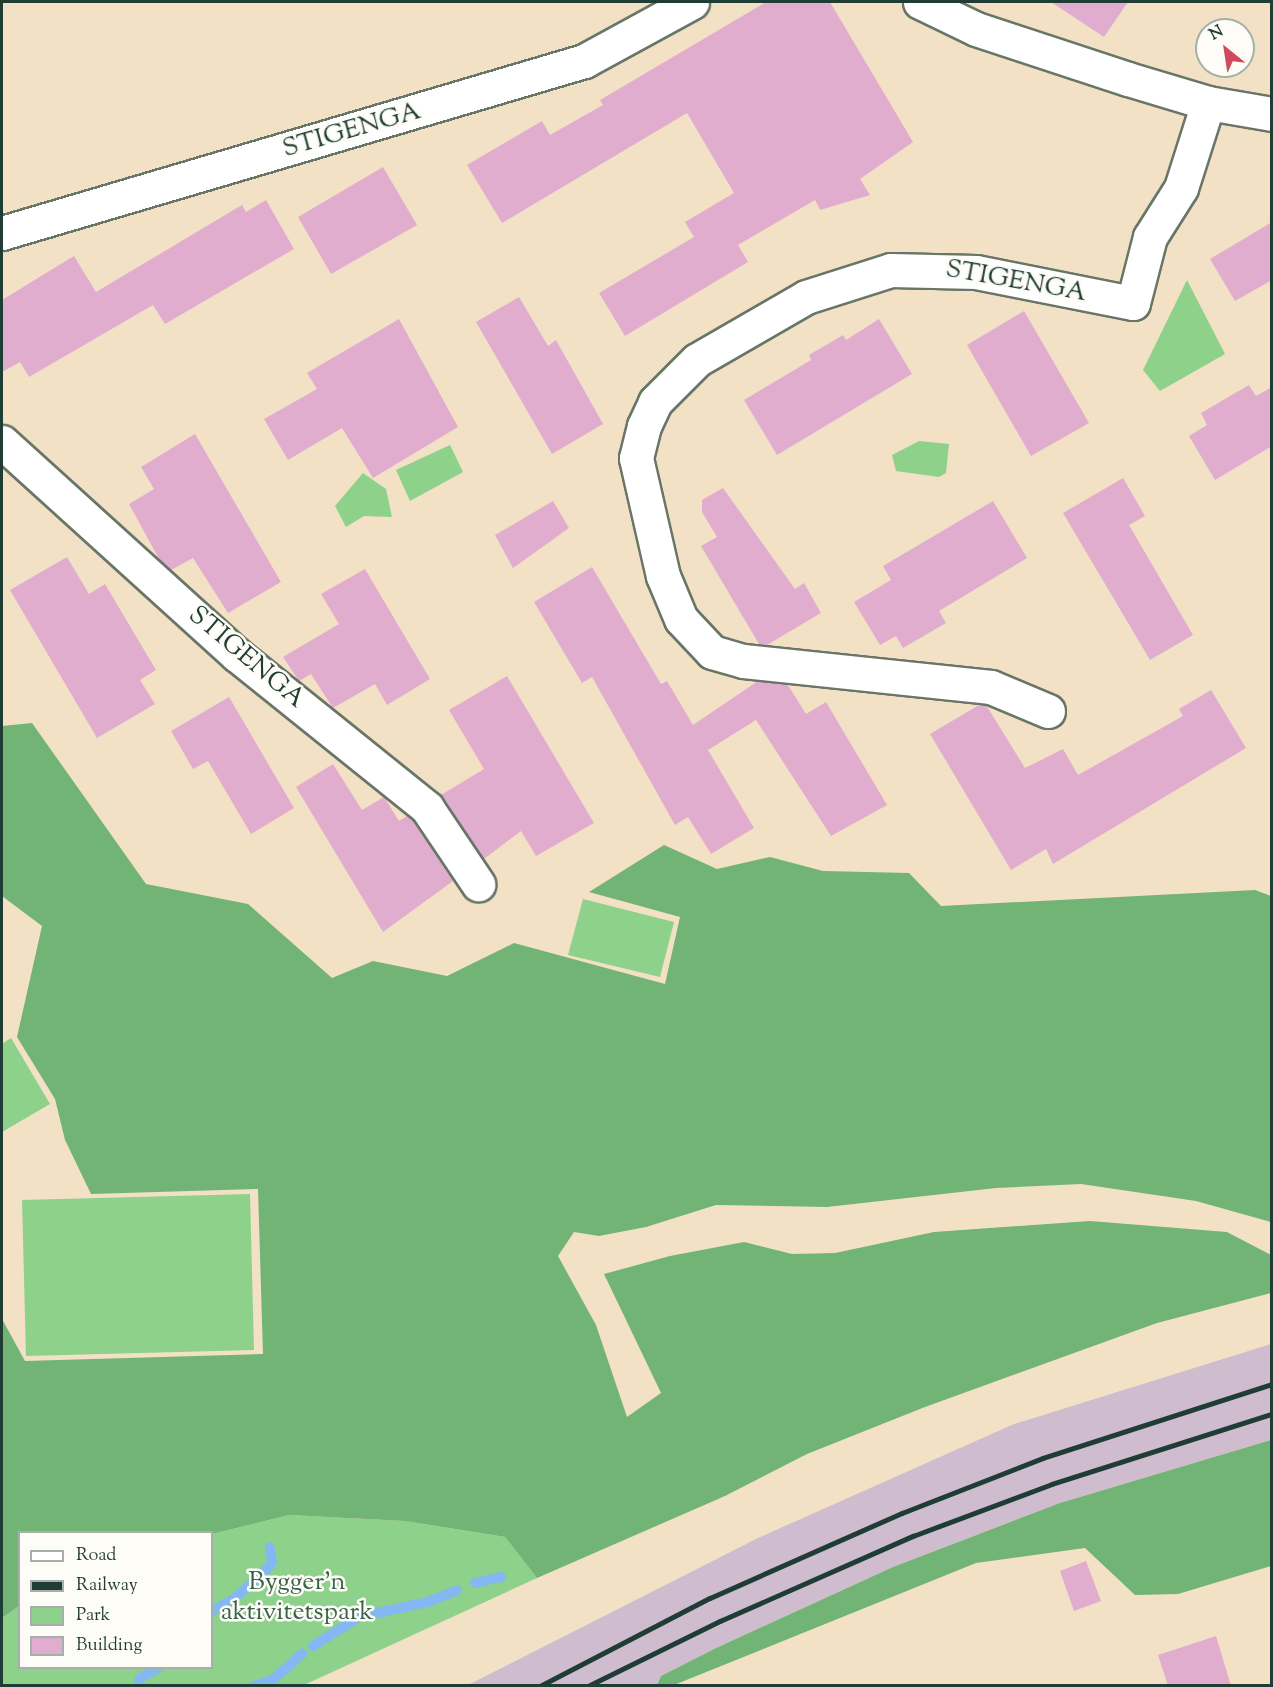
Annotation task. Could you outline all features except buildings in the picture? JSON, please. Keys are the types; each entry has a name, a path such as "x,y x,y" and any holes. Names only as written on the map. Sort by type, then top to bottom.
{"street":[{"name":"STIGENGA","path":"2,233 584,61 692,2"},
{"path":"920,2 976,29 1208,103 1272,114"},
{"name":"STIGENGA","path":"1048,711 991,687 743,661 712,652 681,619 663,576 636,458 644,426 655,402 675,379 715,348 806,297 891,270 976,272 1133,303 1150,237 1180,188 1208,103"},
{"name":"STIGENGA","path":"2,442 237,655 427,808 478,884"}],"shaded area":[{"path":"1271,1344 1271,1440 1060,1503 893,1567 716,1648 661,1676 657,1685 466,1686 758,1538 1014,1424"}],"green space":[{"path":"1187,280 1225,354 1160,391 1143,370"},
{"path":"919,441 949,444 946,473 939,477 896,471 892,455"},
{"path":"450,445 463,472 410,501 396,470"},
{"path":"363,473 386,489 392,517 364,516 346,527 335,506"},
{"path":"32,723 146,884 248,904 332,978 373,961 447,976 514,943 665,984 680,917 589,892 664,845 717,869 770,857 823,871 909,873 941,906 1255,890 1271,896 1271,1222 1196,1201 1081,1184 996,1188 827,1207 716,1205 646,1227 599,1236 574,1232 558,1256 596,1325 627,1417 661,1393 604,1274 670,1256 744,1242 792,1254 835,1253 934,1232 1090,1221 1227,1232 1271,1255 1271,1293 1157,1323 925,1407 807,1454 725,1496 537,1578 505,1537 405,1521 289,1515 213,1534 213,1531 18,1531 18,1607 2,1618 2,1319 25,1361 263,1354 258,1189 91,1194 65,1140 55,1099 17,1037 42,926 2,896 2,726"},
{"path":"583,899 674,922 660,977 568,955"},
{"path":"11,1038 50,1104 2,1132 2,1044"},
{"path":"250,1194 254,1350 26,1356 22,1200"},
{"path":"1271,1440 1271,1566 1178,1594 1135,1595 1085,1548 976,1563 674,1685 657,1685 661,1676 716,1648 893,1567 1060,1503"},
{"name":"Bygger'n aktivitetspark","path":"289,1515 405,1521 505,1537 537,1578 304,1685 2,1685 2,1618 18,1607 18,1669 213,1669 213,1534"}],"waterway":[{"path":"213,1610 235,1598 267,1569 272,1562 270,1547"},
{"path":"475,1583 501,1577"},
{"path":"313,1646 359,1617 428,1602 457,1590"},
{"path":"254,1686 274,1679 302,1654"},
{"path":"139,1686 140,1678 156,1669"}],"railway":[{"path":"540,1686 710,1598 902,1513 1043,1458 1272,1384"},
{"path":"588,1686 720,1621 913,1536 1052,1484 1272,1414"}]}
